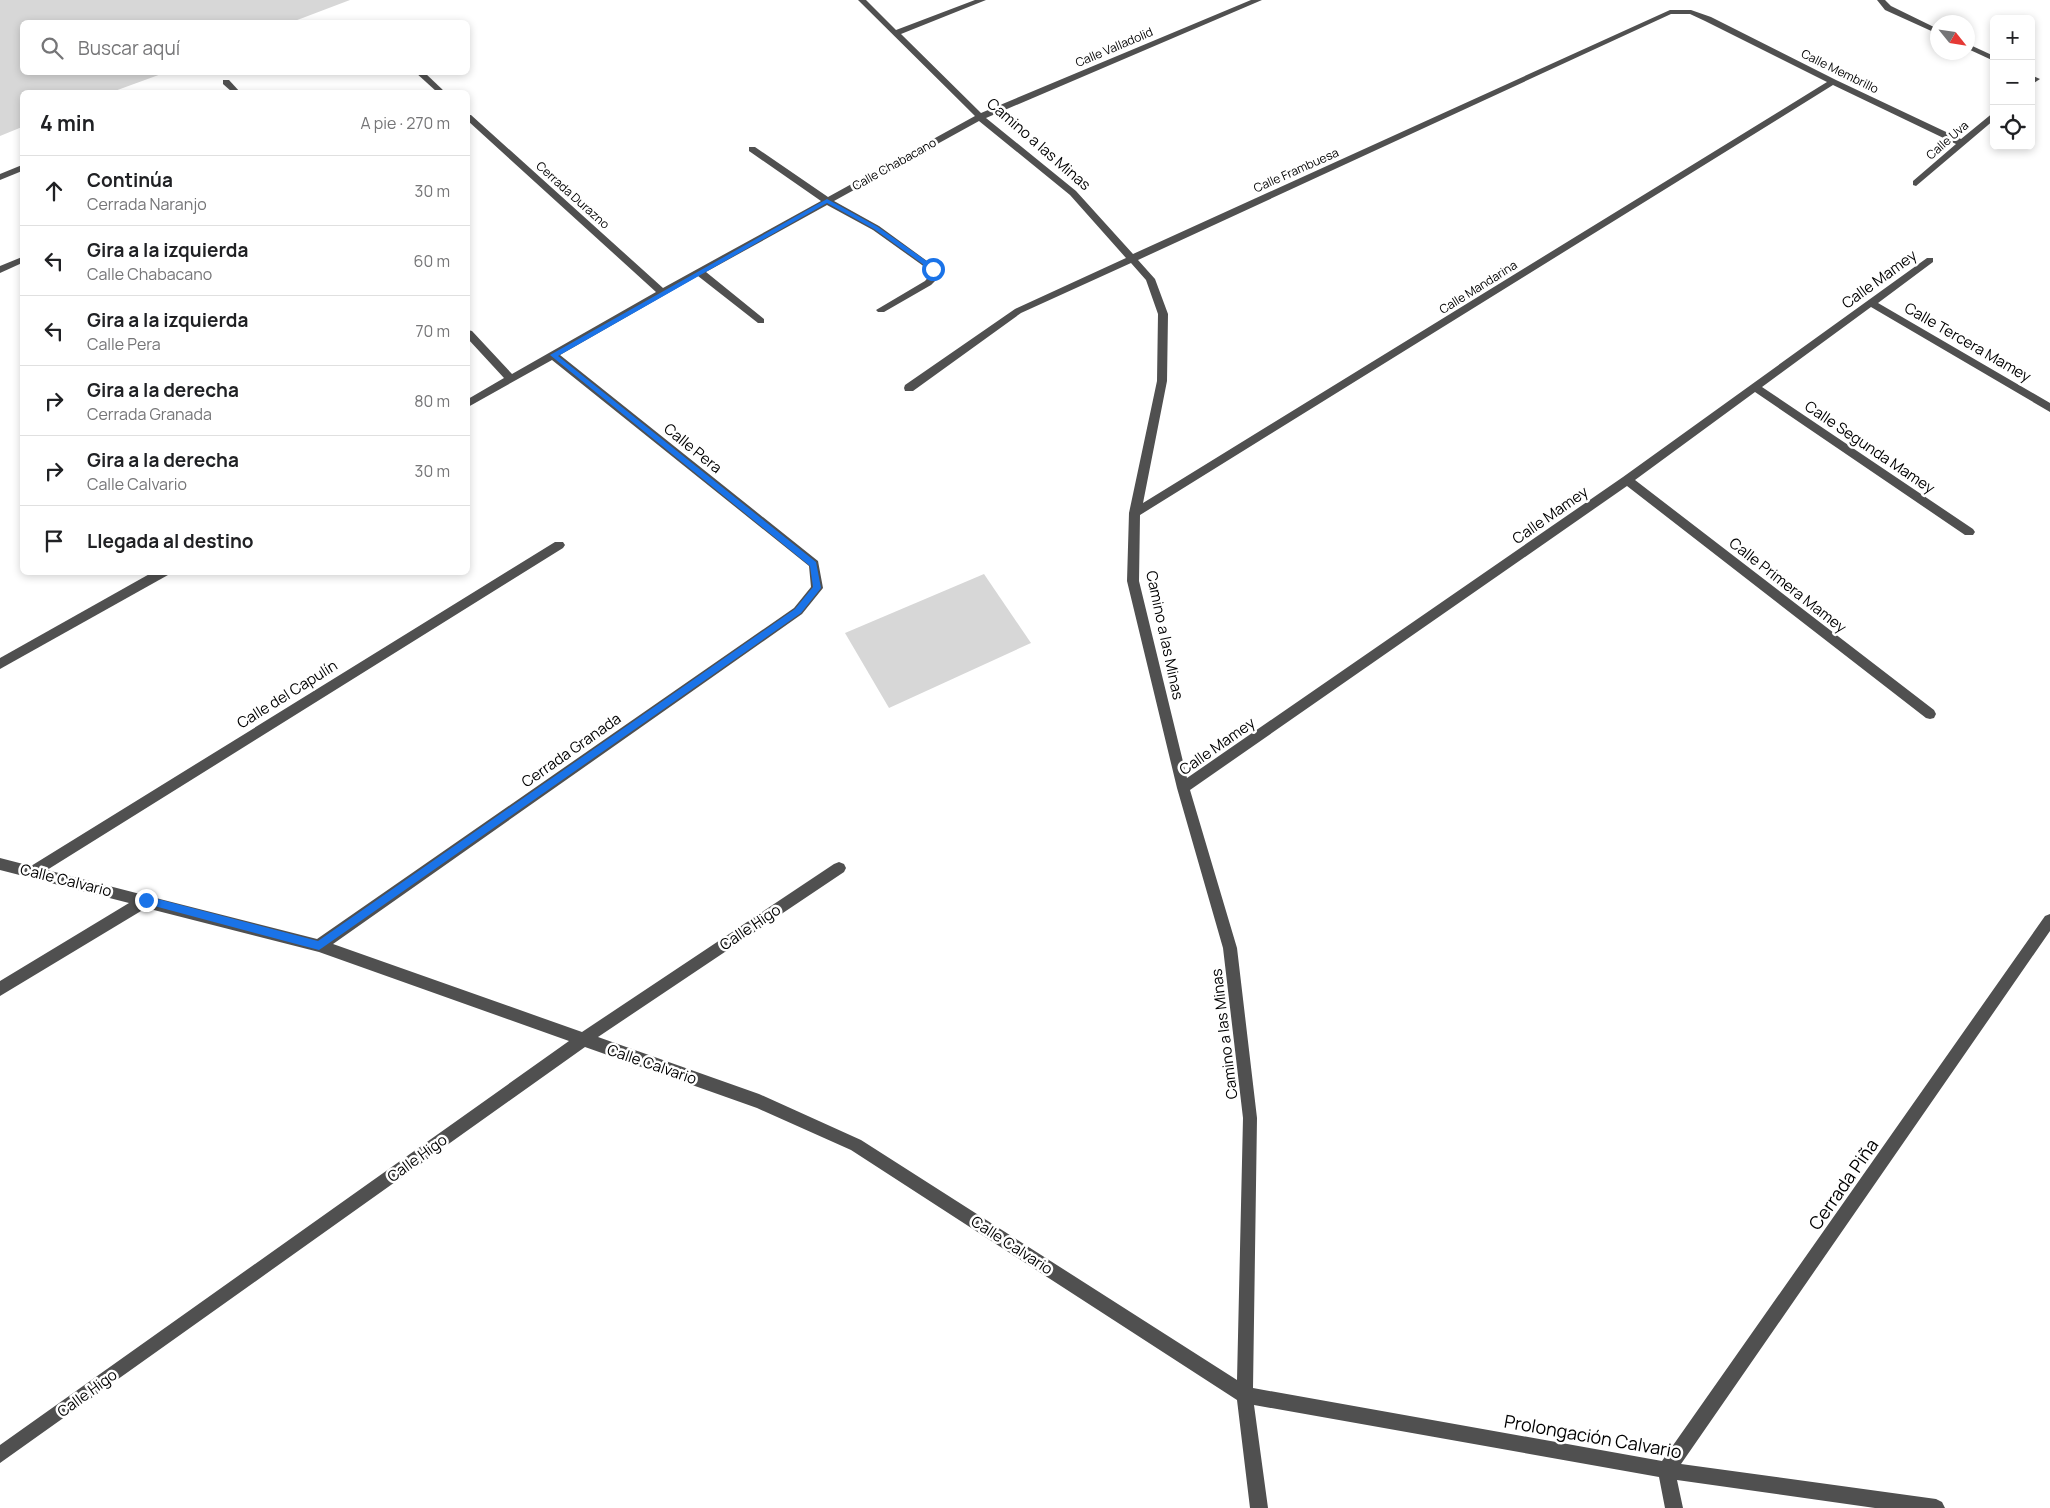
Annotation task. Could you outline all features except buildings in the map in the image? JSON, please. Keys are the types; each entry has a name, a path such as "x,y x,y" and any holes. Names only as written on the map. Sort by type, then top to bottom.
{"street":[{"name":"Camino a las Minas","path":"862,0 980,117 1073,193 1150,279 1163,314 1162,381 1135,513 1134,581 1182,788 1230,948 1250,1118 1245,1395 1259,1508"},
{"path":"895,33 982,0"},
{"name":"Calle Valladolid","path":"980,117 1258,0"},
{"path":"1882,0 1888,8 1930,28"},
{"name":"Calle Frambuesa","path":"909,388 1018,311 1132,257 1420,128 1670,12 1691,12 1708,19"},
{"name":"Calle Membrillo","path":"1708,19 1833,82 1962,143"},
{"path":"1975,50 1990,57"},
{"path":"422,75 439,90"},
{"path":"226,82 234,90"},
{"name":"Calle Mandarina","path":"1135,513 1833,82"},
{"name":"Calle Chabacano","path":"470,402 699,272 980,117"},
{"name":"Calle Uva","path":"1916,183 1990,118"},
{"name":"Cerrada Durazno","path":"470,119 662,293"},
{"path":"752,149 827,201 876,228 933,269 935,276 928,283 881,310"},
{"path":"0,177 20,169"},
{"name":"Calle Mamey","path":"1182,788 1627,480 1930,260"},
{"path":"0,270 20,261"},
{"path":"699,272 761,321"},
{"name":"Calle Tercera Mamey","path":"1871,303 2050,408"},
{"path":"470,335 512,378"},
{"name":"Calle Pera","path":"553,355 814,564"},
{"name":"Calle Segunda Mamey","path":"1755,387 1969,532"},
{"name":"Calle Primera Mamey","path":"1627,480 1930,714"},
{"name":"Calle del Capulín","path":"33,872 559,545"},
{"name":"Cerrada Granada","path":"319,946 798,611 817,588 814,564"},
{"path":"0,664 159,575"},
{"name":"Calle Calvario","path":"0,864 319,946 759,1101 856,1144 1245,1395"},
{"name":"Calle Higo","path":"0,1455 582,1040 839,868"},
{"path":"0,988 146,900"},
{"name":"Cerrada Piña","path":"1666,1470 2050,920"},
{"name":"Prolongación Calvario","path":"1245,1395 1666,1470 1936,1508"},
{"path":"1666,1470 1674,1508"}],"shaded area":[{"path":"0,0 350,0 297,20 20,20 20,75 159,75 117,90 20,90 20,128 0,136"},
{"path":"984,574 1031,643 889,708 845,633"}],"route":[{"path":"146,900 319,946 798,611 817,588 814,564 553,355 827,201 876,228 933,269"}]}
